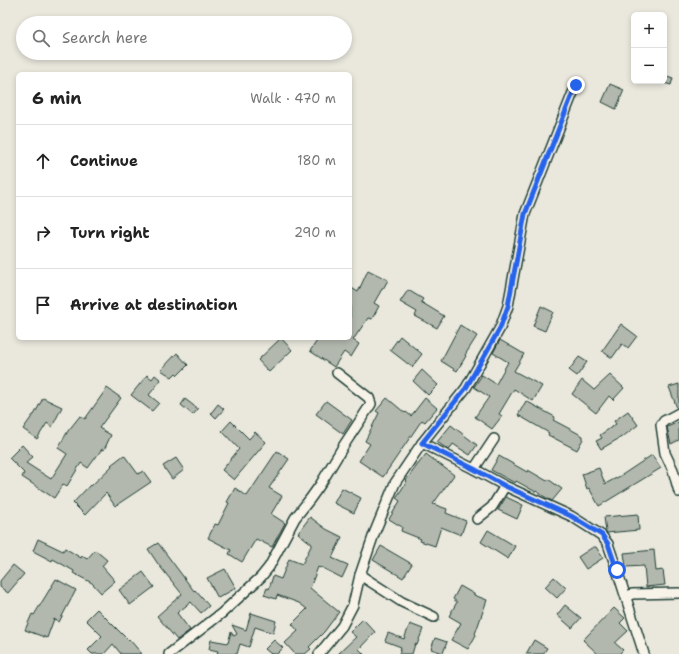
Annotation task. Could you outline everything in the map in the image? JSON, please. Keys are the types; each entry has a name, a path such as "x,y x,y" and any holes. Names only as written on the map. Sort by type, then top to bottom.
{"street":[{"path":"319,654 342,626 353,605 360,575 394,483 422,443 466,388 500,328 508,306 525,214 576,85"},
{"path":"169,654 222,613 261,577 269,567 295,518 317,490 371,404 369,398 337,373"},
{"path":"679,413 664,421 661,425 665,453 673,470 679,492"},
{"path":"474,469 494,439"},
{"path":"422,443 505,486 571,516 602,535 608,544 644,654"},
{"path":"477,519 492,507 505,486"},
{"path":"360,575 402,602 434,617"},
{"path":"626,597 632,594 679,593"}],"building":[{"path":"667,76 673,78 671,85 667,84"},
{"path":"610,84 624,90 616,109 602,102"},
{"path":"368,270 388,280 374,303 379,306 372,319 368,318 353,340 359,344 351,357 344,352 334,367 310,351 318,340 352,340 352,288 358,292"},
{"path":"408,290 423,299 421,302 444,316 437,328 415,316 417,312 400,302"},
{"path":"541,306 553,312 545,331 533,326"},
{"path":"621,324 637,336 628,348 622,344 612,358 602,351"},
{"path":"460,325 477,336 457,371 441,361"},
{"path":"400,336 422,354 412,367 390,350"},
{"path":"279,340 283,340 292,350 269,372 258,360"},
{"path":"500,340 524,354 514,371 542,386 533,401 514,389 499,414 502,416 492,429 475,417 489,397 474,387 482,375 496,384 508,362 493,353"},
{"path":"177,353 188,365 178,375 176,373 172,377 161,370"},
{"path":"579,357 587,362 577,376 569,370"},
{"path":"422,370 438,385 428,395 413,381"},
{"path":"147,375 152,379 155,375 161,380 149,395 159,403 152,411 131,395"},
{"path":"610,375 624,388 613,400 609,396 596,413 572,394 582,380 594,390"},
{"path":"679,384 679,407 677,408 669,387"},
{"path":"107,388 121,398 99,428 111,435 104,450 102,449 88,468 81,463 67,486 63,484 54,498 22,477 24,473 9,458 22,445 33,457 26,463 51,479 67,454 58,448 68,431 80,416 85,419"},
{"path":"43,398 62,407 52,427 47,423 37,439 23,429 34,415"},
{"path":"387,398 411,416 425,398 437,408 425,422 422,420 383,477 359,461 370,444 365,441 379,413 376,411"},
{"path":"185,399 198,409 193,415 181,405"},
{"path":"326,401 352,420 343,434 316,414"},
{"path":"526,401 555,417 553,420 583,436 577,450 548,435 549,433 518,415"},
{"path":"218,404 224,409 216,418 211,413"},
{"path":"628,411 638,425 625,435 601,449 596,441 602,438 600,435 616,424 614,421"},
{"path":"231,421 249,439 255,432 266,442 234,480 222,470 239,449 222,431"},
{"path":"679,422 679,440 671,444 667,427"},
{"path":"451,425 477,445 470,455 453,444 449,450 437,442"},
{"path":"277,451 289,459 269,488 282,496 271,514 285,523 272,547 256,539 242,562 229,554 231,550 208,538 215,524 218,525 229,503 227,502 235,488 247,496"},
{"path":"426,454 454,475 433,504 447,509 446,513 466,521 461,535 441,527 435,546 420,541 421,539 401,531 402,527 389,519 400,501 396,498 407,481 406,480"},
{"path":"124,455 138,474 143,471 151,482 115,506 106,493 85,515 73,503 90,485 91,486 112,466 111,465"},
{"path":"652,455 661,468 599,506 589,488 587,489 582,474 599,468 605,484 622,475"},
{"path":"499,456 527,472 528,470 547,481 548,479 562,489 552,501 516,481 515,483 491,470"},
{"path":"176,458 184,470 172,479 163,466"},
{"path":"342,488 361,498 354,513 334,503"},
{"path":"506,497 523,505 517,519 498,510"},
{"path":"638,514 639,530 606,532 604,517"},
{"path":"310,517 326,529 342,537 332,558 348,565 342,578 321,567 318,567 310,588 339,612 324,632 309,647 311,649 305,654 295,654 285,643 298,631 292,624 307,609 299,603 277,595 276,599 264,595 267,588 269,589 273,576 281,579 289,559 302,564 312,544 298,533"},
{"path":"488,530 515,546 508,559 481,542"},
{"path":"38,539 63,551 65,548 81,558 82,556 87,559 95,550 107,560 102,566 115,581 101,593 92,583 73,573 74,571 53,559 52,561 33,551"},
{"path":"158,543 194,591 195,590 209,606 201,613 191,602 177,613 190,630 177,640 157,616 182,594 148,549"},
{"path":"381,546 412,564 403,578 373,560"},
{"path":"593,547 596,547 603,558 586,569 578,557"},
{"path":"654,550 656,571 663,570 665,585 646,587 644,566 626,567 624,553"},
{"path":"13,565 24,574 8,593 0,587 0,581"},
{"path":"225,569 236,588 218,598 207,578"},
{"path":"143,572 154,587 130,605 119,590"},
{"path":"554,577 566,588 557,598 545,587"},
{"path":"56,579 76,590 59,622 54,619 47,638 25,630 32,614 34,615"},
{"path":"460,586 474,595 487,600 475,634 476,635 468,649 451,640 461,623 449,616 457,602 453,599"},
{"path":"565,605 581,618 572,628 557,615"},
{"path":"614,608 625,618 620,623 628,631 615,643 623,650 619,654 598,654 583,640"},
{"path":"97,609 128,640 129,639 142,654 121,654 113,644 104,654 92,654 88,650 102,636 86,620"},
{"path":"251,613 276,621 273,633 255,627 249,647 240,644 237,654 217,654 218,651 209,649 211,640 228,643 231,632 234,636 237,634 232,625 246,630"},
{"path":"363,619 375,632 359,649 364,654 338,654 356,637 350,632"},
{"path":"410,624 423,629 417,645 415,644 412,654 399,654 401,647 385,641 388,633 404,639"},
{"path":"435,638 447,642 443,653 431,649"},
{"path":"274,640 283,648 277,654 271,654 265,649"},
{"path":"534,640 547,648 543,654 526,654"}],"route":[{"path":"576,85 525,214 508,306 500,328 466,388 422,443 505,486 554,507 602,535 608,544 617,570"}]}
